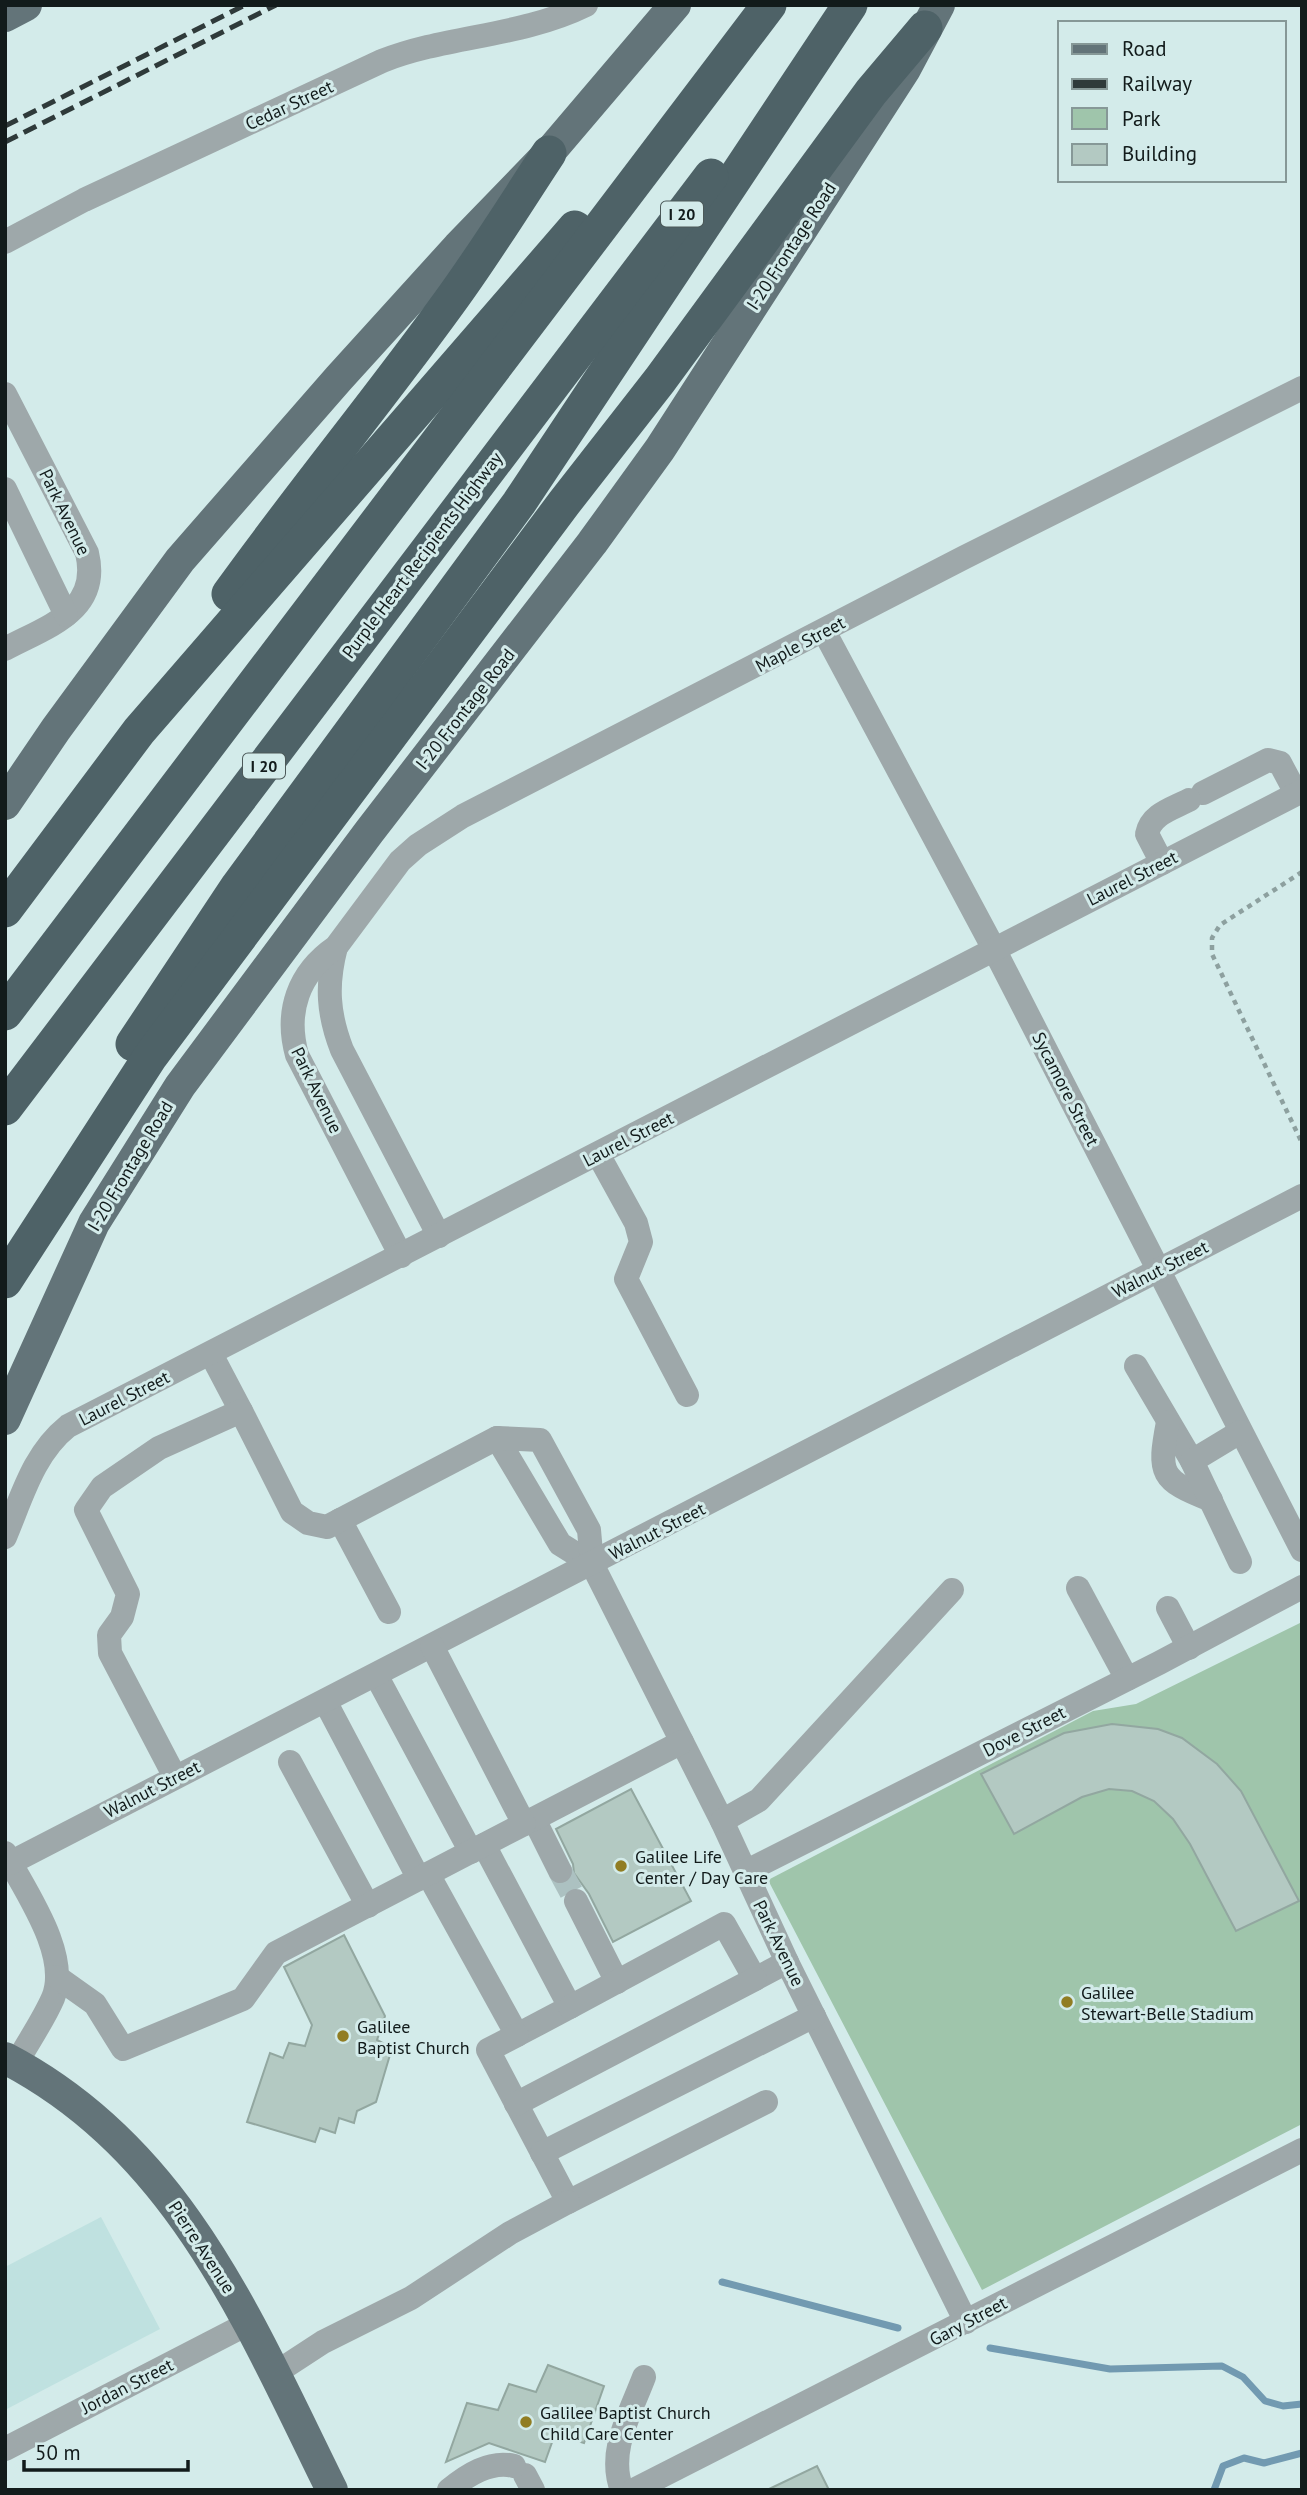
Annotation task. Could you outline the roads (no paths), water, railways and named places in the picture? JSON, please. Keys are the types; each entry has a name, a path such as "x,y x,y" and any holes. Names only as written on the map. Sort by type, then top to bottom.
{"highway":[{"name":"Purple Heart Recipients Highway","path":"5,1108 521,423 843,5"},
{"path":"5,1282 48,1189 124,1058 238,886 519,503 850,5"},
{"path":"139,731 765,10"},
{"path":"5,1013 765,10"},
{"path":"5,1282 158,1046 660,380 871,92 932,17"},
{"path":"5,910 139,731 228,596 306,487 381,395 450,301 549,153"}],"main road":[{"path":"5,16 26,5"},
{"path":"5,804 86,686 180,560 348,368 549,153 675,5"},
{"name":"I-20 Frontage Road","path":"5,1419 94,1223 158,1119 276,954 584,554 660,449 905,69 932,17"},
{"name":"Pierre Avenue","path":"10,2061 101,2124 141,2162 210,2253 250,2323 332,2490"}],"street":[{"name":"Cedar Street","path":"5,242 75,204 382,61 422,47 511,31 586,5"},
{"name":"Maple Street","path":"336,947 400,860 463,816 1302,388"},
{"name":"Park Avenue","path":"5,394 87,553 91,570 89,588 80,604 66,615"},
{"path":"5,489 66,615 5,649"},
{"name":"Sycamore Street","path":"824,631 994,949 1302,1550"},
{"path":"1162,863 1147,834 1155,818 1268,760 1280,764 1299,792"},
{"name":"Laurel Street","path":"5,1537 34,1468 45,1448 59,1434 1299,792"},
{"name":"Park Avenue","path":"336,947 323,956 303,980 293,1009 293,1040 297,1055 401,1255"},
{"path":"336,947 329,973 328,999 332,1025 342,1050 439,1236"},
{"path":"598,1154 636,1223 640,1242 626,1279 687,1395"},
{"name":"Walnut Street","path":"8,1858 376,1675 1302,1196"},
{"path":"211,1354 292,1512 308,1522 327,1527 497,1438 560,1544 592,1564"},
{"path":"1136,1366 1192,1461 1240,1562"},
{"path":"175,1777 110,1653 109,1634 122,1617 128,1594 86,1510 102,1487 159,1448 241,1411"},
{"path":"1168,1422 1161,1459 1167,1476 1181,1488 1211,1500"},
{"path":"1192,1461 1240,1432"},
{"name":"Park Avenue","path":"497,1438 540,1440 589,1530 592,1564 722,1821 787,1962 966,2322"},
{"path":"340,1520 389,1612"},
{"path":"1078,1587 1127,1679"},
{"name":"Dove Street","path":"745,1872 1189,1648 1302,1587"},
{"path":"722,1821 760,1800 953,1590"},
{"path":"1168,1608 1189,1648"},
{"path":"432,1646 529,1822 561,1871"},
{"path":"376,1675 570,2007"},
{"path":"325,1701 517,2035"},
{"path":"57,1977 95,2004 123,2049 243,1999 276,1953 682,1742"},
{"path":"290,1762 368,1906"},
{"path":"8,1858 51,1942 57,1977 54,1997 10,2061"},
{"path":"576,1901 617,1982"},
{"path":"568,2202 488,2050 724,1924 755,1979"},
{"path":"516,2104 787,1962"},
{"path":"542,2153 814,2016"},
{"path":"274,2374 323,2342 411,2298 510,2233 766,2102"},
{"name":"Gary Street","path":"634,2490 1302,2150"},
{"name":"Jordan Street","path":"5,2449 250,2323"},
{"path":"622,2490 616,2475 616,2452 644,2378"},
{"path":"449,2490 466,2477 491,2466 503,2464 524,2477"}],"waterway":[{"path":"722,2282 898,2328"},
{"path":"990,2348 1110,2369 1222,2366 1243,2377 1265,2401 1283,2406 1302,2404"},
{"path":"1214,2490 1223,2466 1244,2458 1264,2463 1302,2453"}],"tunnel":[{"path":"560,1871 576,1901"}],"railway":[{"path":"5,126 245,5"},
{"path":"5,142 276,5"}],"place":[{"name":"Galilee Life Center / Day Care","path":"621,1866"},
{"name":"Galilee Stewart-Belle Stadium","path":"1067,2002"},
{"name":"Galilee Baptist Church","path":"343,2036"},
{"name":"Galilee Baptist Church Child Care Center","path":"526,2422"}]}
